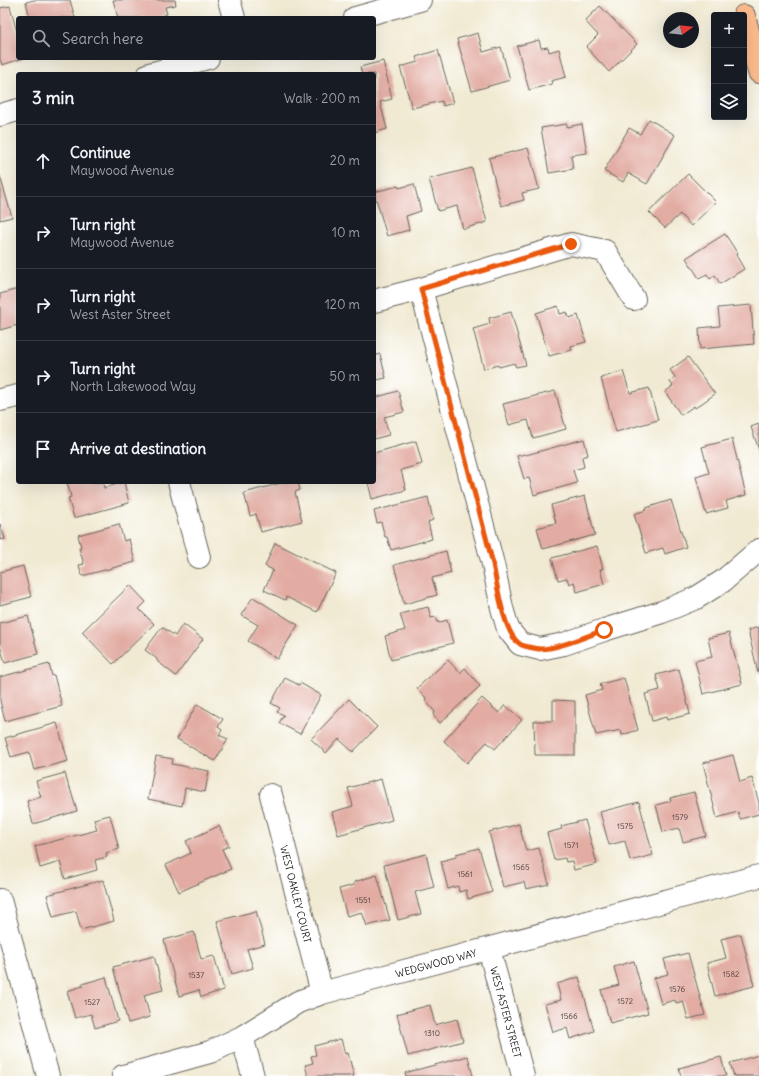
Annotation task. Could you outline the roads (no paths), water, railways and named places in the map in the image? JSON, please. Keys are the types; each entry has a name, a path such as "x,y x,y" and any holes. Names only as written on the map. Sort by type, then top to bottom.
{"main road":[{"path":"740,0 748,18 759,72"}],"street":[{"path":"229,0 233,16"},
{"path":"362,16 420,0"},
{"path":"156,72 201,60"},
{"path":"0,114 16,110"},
{"path":"376,300 421,289 571,244 605,251 634,299"},
{"path":"421,289 493,564 502,608 508,629 520,644 540,649 564,644 662,612 696,598 723,581 759,550"},
{"path":"0,400 16,396"},
{"path":"180,484 199,557"},
{"name":"WEST OAKLEY COURT","path":"271,796 322,993"},
{"name":"WEDGWOOD WAY","path":"123,1076 210,1052 242,1037 298,1002 322,993 759,876"},
{"path":"0,900 48,1076"},
{"name":"WEST ASTER STREET","path":"489,949 523,1076"},
{"path":"242,1037 253,1076"}]}
